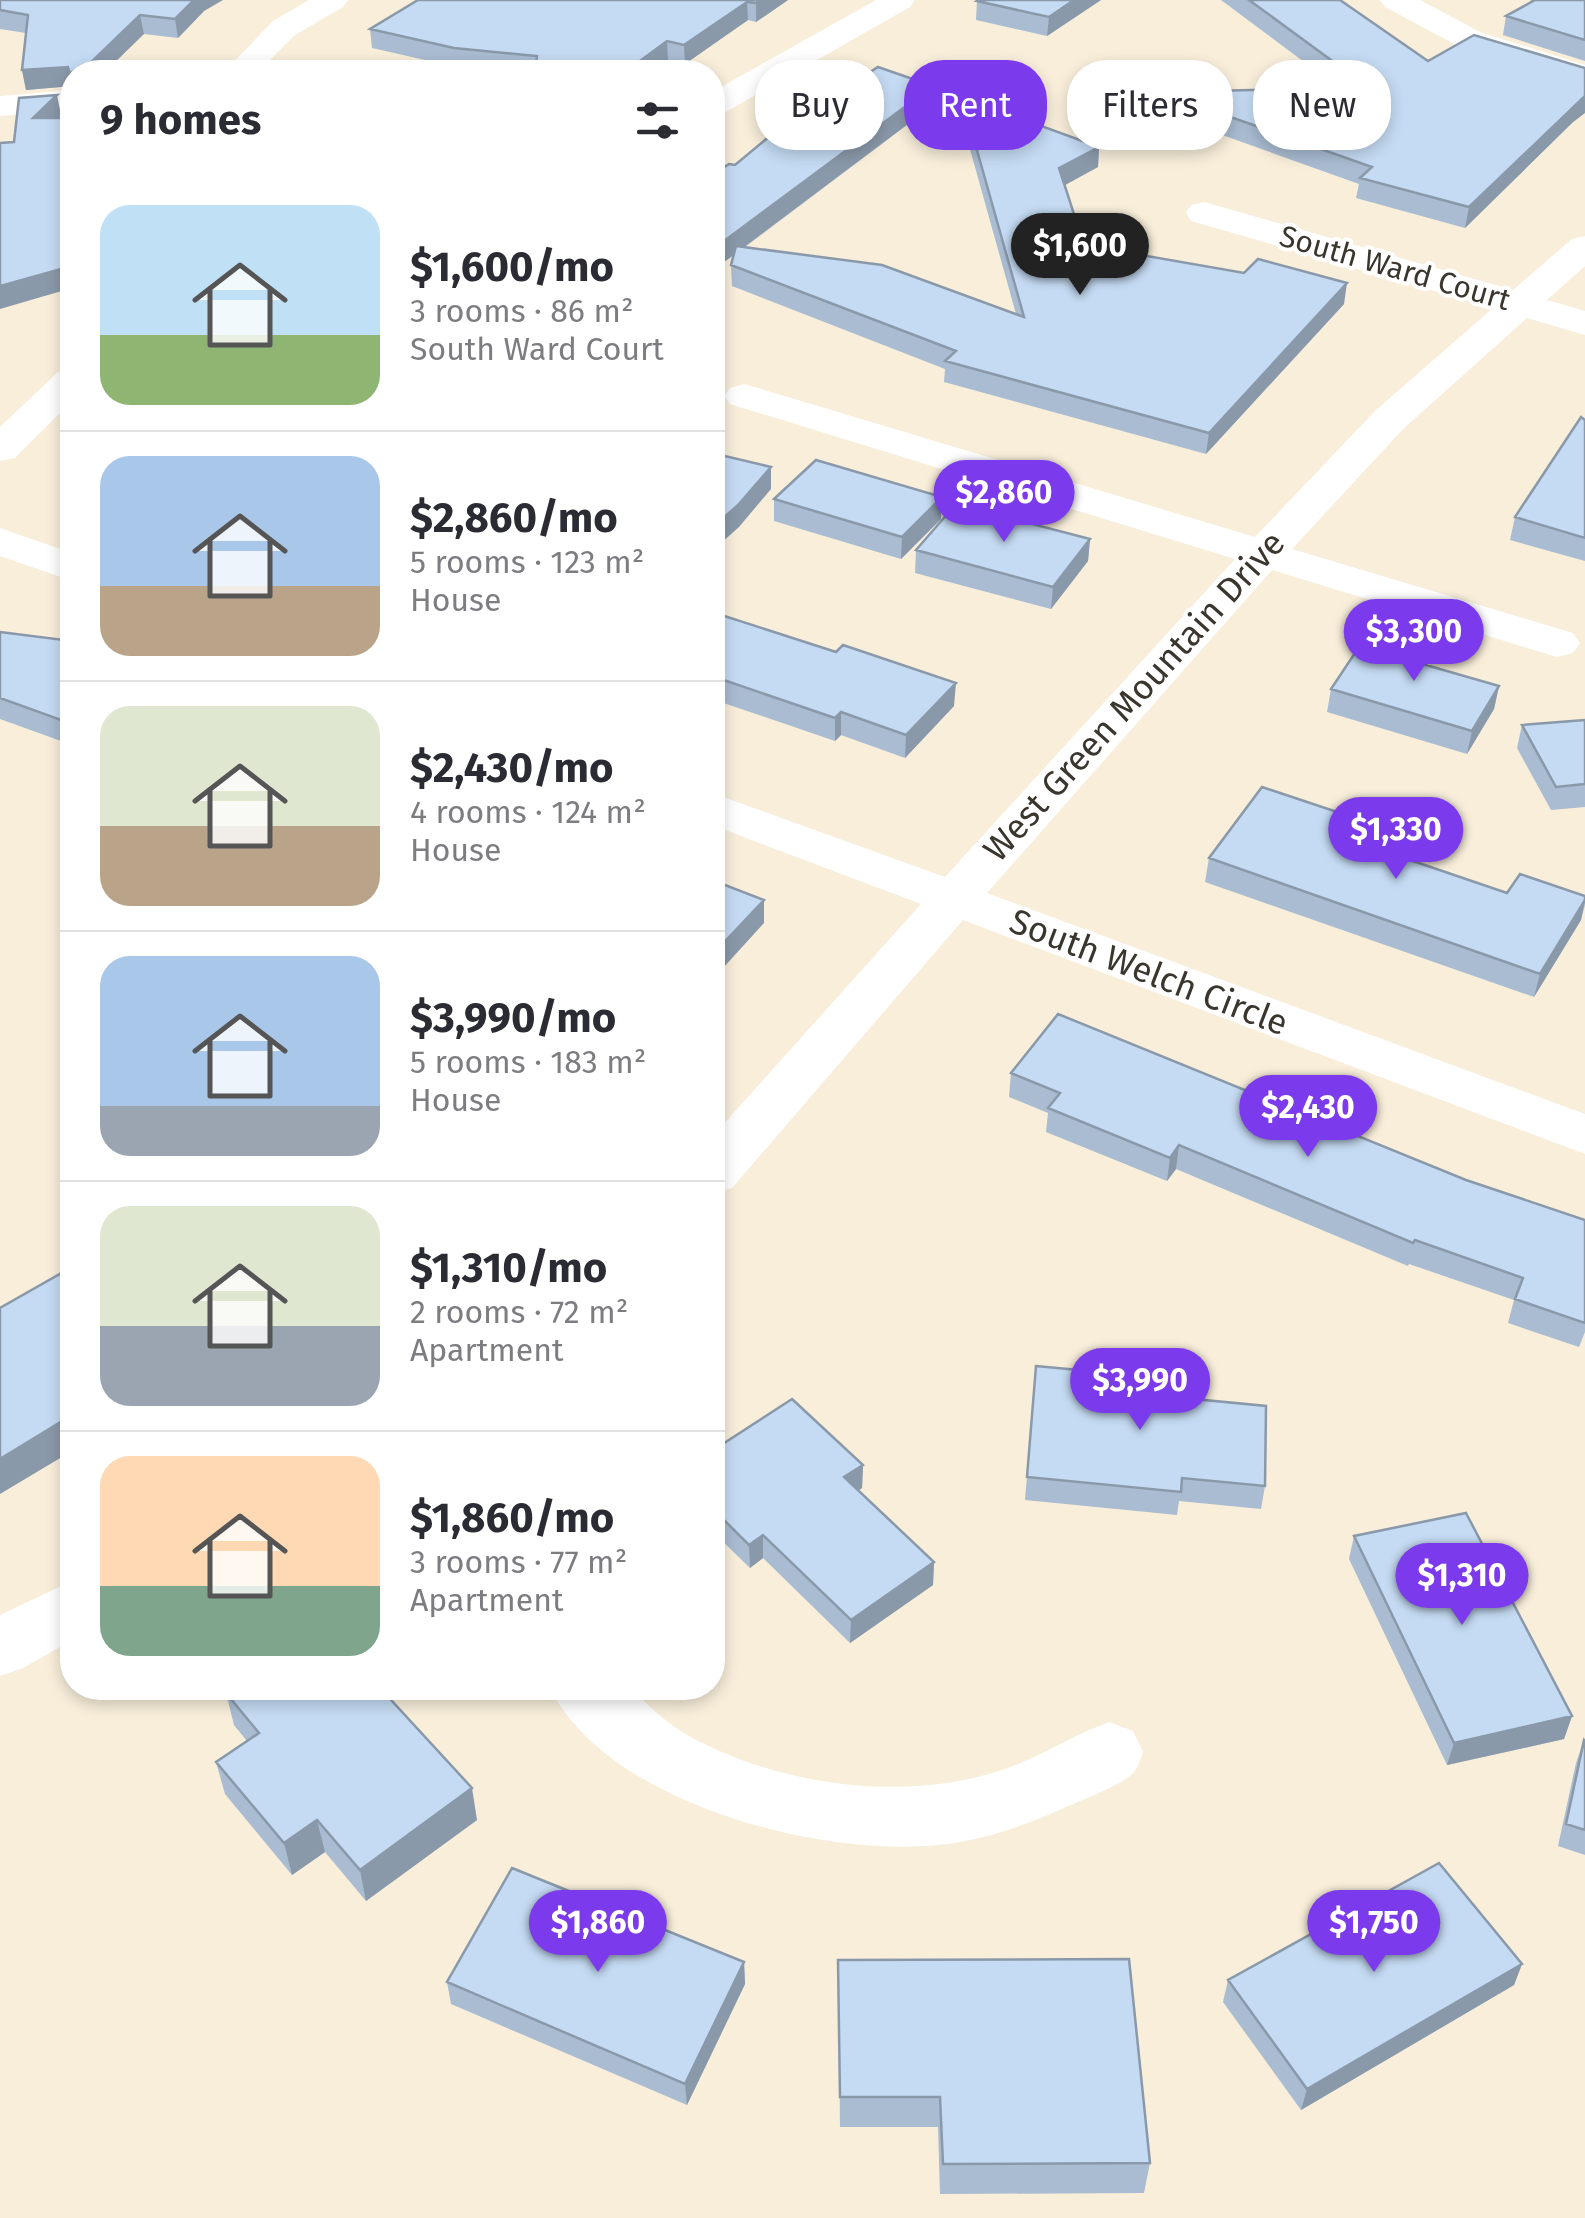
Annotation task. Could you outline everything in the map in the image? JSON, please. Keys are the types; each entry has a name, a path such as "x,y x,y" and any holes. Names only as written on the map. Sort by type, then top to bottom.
{"street":[{"path":"252,60 284,28 332,0"},
{"path":"725,99 899,0"},
{"path":"1396,0 1470,39 1585,76"},
{"path":"0,106 60,101"},
{"name":"South Ward Court","path":"1204,213 1585,323"},
{"name":"West Green Mountain Drive","path":"725,1159 1262,552 1390,420 1585,247"},
{"path":"0,449 60,392"},
{"path":"744,396 1556,643"},
{"path":"0,541 60,564"},
{"name":"South Welch Circle","path":"725,813 1585,1135"},
{"path":"0,1648 60,1615"},
{"path":"598,1700 662,1756 731,1788 808,1808 882,1818 970,1810 1046,1785 1108,1752"}],"building":[{"path":"0,0 194,0 175,19 140,15 93,60 60,60 60,68 22,70 28,15 0,10"},
{"path":"418,0 761,0 747,2 684,45 667,41 641,60 537,60 537,56 454,48 370,29"},
{"path":"979,0 1074,0 1049,17"},
{"path":"1249,0 1340,0 1428,61 1474,35 1585,68 1585,96 1469,207 1360,178 1372,167 1324,150 1391,150 1391,60 1331,60"},
{"path":"1535,0 1585,0 1585,40 1506,16"},
{"path":"884,69 904,76 904,108 884,122"},
{"path":"1233,90 1253,90 1253,125 1233,118"},
{"path":"57,95 33,118 60,118 60,269 0,286 0,143 14,142 19,98"},
{"path":"1047,128 1067,135 1067,150 1093,150 1059,168 1084,245 1244,273 1258,259 1347,283 1209,433 945,361 956,351 731,265 736,246 882,265 1024,317 977,150 1047,150"},
{"path":"755,148 847,150 725,240 725,167 735,165"},
{"path":"1581,417 1585,420 1585,538 1515,517"},
{"path":"725,456 771,467 725,516"},
{"path":"816,460 942,497 902,537 774,499"},
{"path":"956,504 1090,539 1053,587 916,550"},
{"path":"725,616 836,652 843,645 956,683 906,735 841,712 835,718 725,680"},
{"path":"0,632 60,640 60,720 0,698"},
{"path":"1367,635 1434,653 1426,665 1499,686 1472,731 1331,689"},
{"path":"1585,720 1585,784 1556,787 1522,725"},
{"path":"1262,787 1373,824 1360,843 1507,893 1520,874 1585,896 1585,900 1540,974 1209,858"},
{"path":"725,885 764,900 725,941"},
{"path":"1058,1014 1466,1180 1585,1220 1585,1323 1515,1299 1523,1278 1415,1240 1413,1243 1179,1145 1170,1158 1048,1108 1060,1093 1011,1073"},
{"path":"60,1274 60,1422 0,1459 0,1308"},
{"path":"1036,1366 1185,1380 1184,1398 1266,1406 1265,1486 1182,1478 1181,1492 1027,1477"},
{"path":"792,1399 863,1465 844,1477 934,1562 851,1620 763,1535 749,1545 725,1521 725,1443"},
{"path":"1466,1513 1572,1716 1454,1743 1354,1536"},
{"path":"232,1700 391,1700 472,1788 360,1870 317,1820 284,1843 216,1762 259,1733"},
{"path":"1585,1741 1585,1830 1566,1824"},
{"path":"1439,1863 1522,1964 1307,2089 1228,1980"},
{"path":"512,1868 744,1962 685,2084 447,1982"},
{"path":"1129,1959 1150,2163 943,2164 940,2097 840,2097 838,1960"}]}
